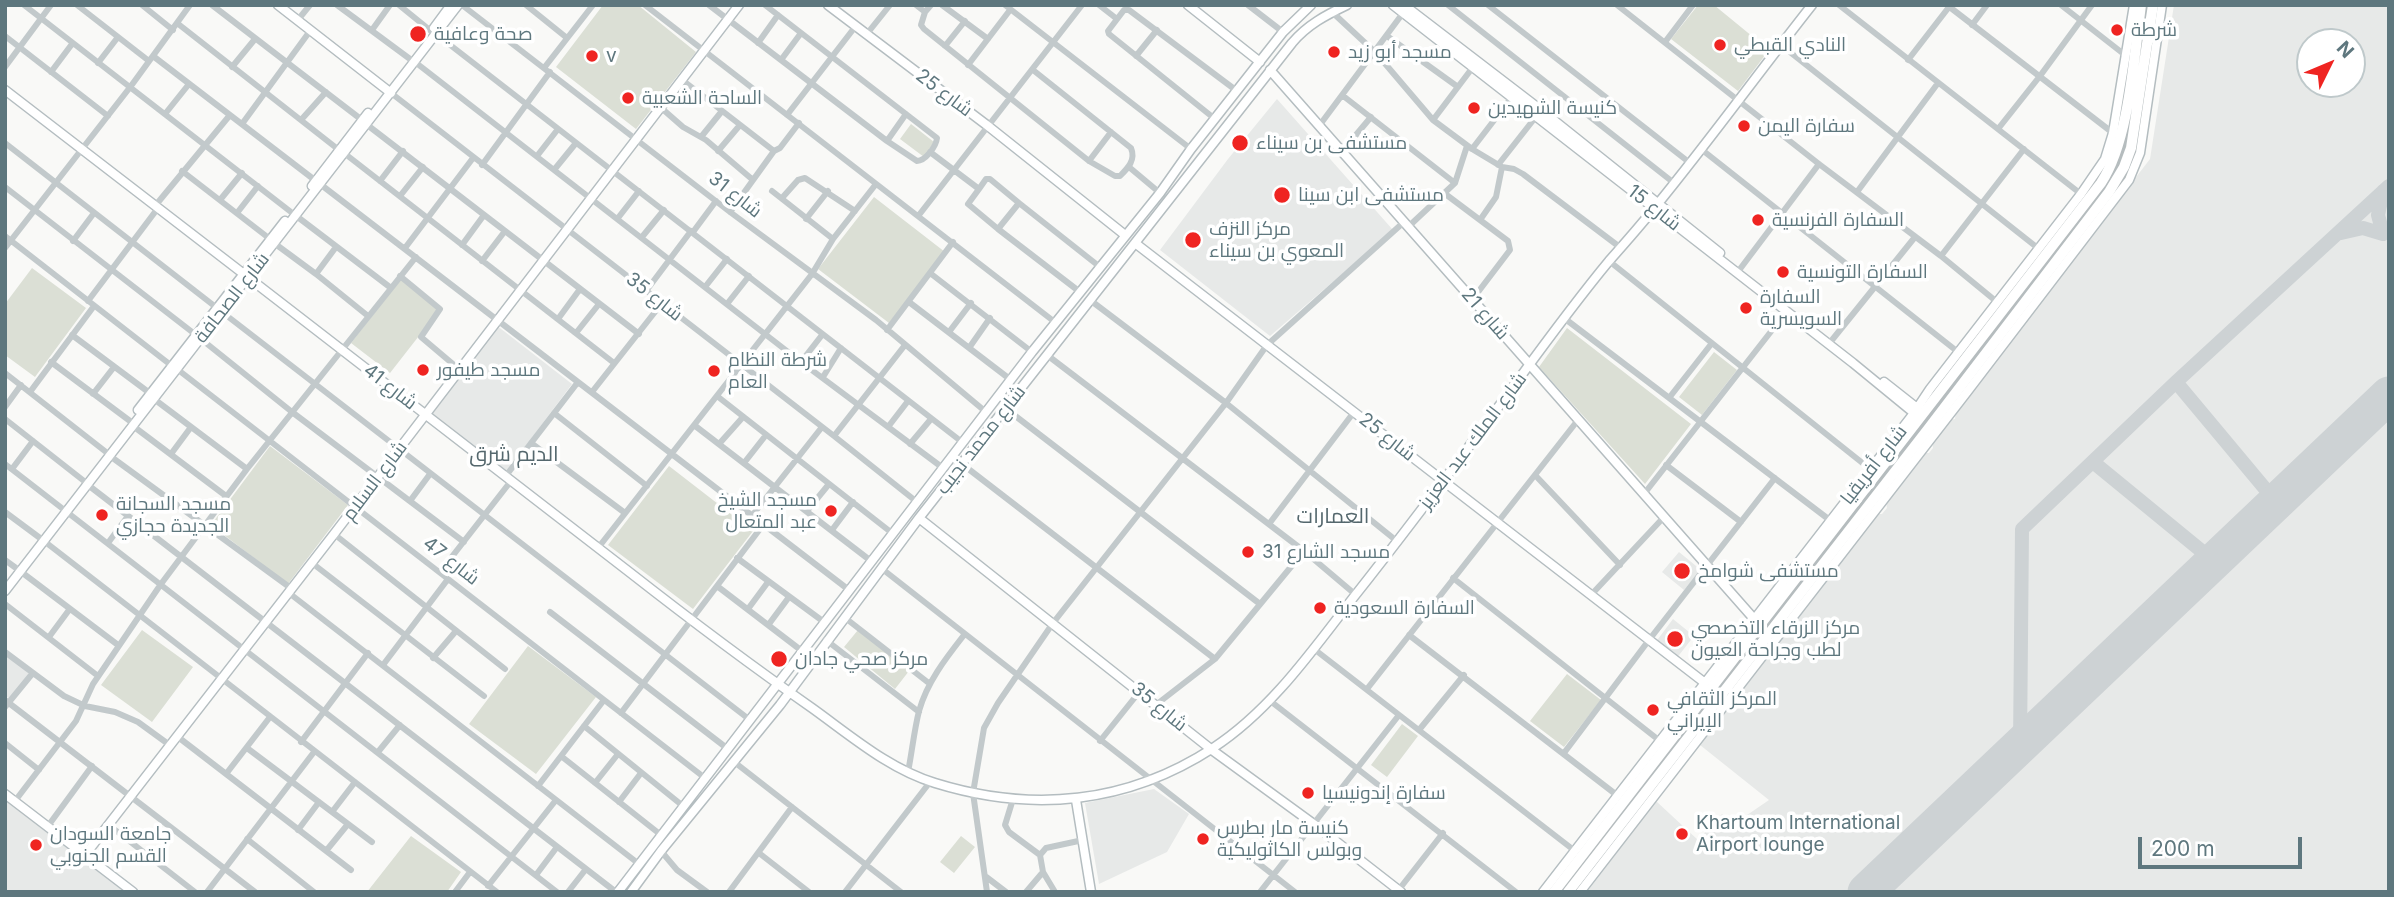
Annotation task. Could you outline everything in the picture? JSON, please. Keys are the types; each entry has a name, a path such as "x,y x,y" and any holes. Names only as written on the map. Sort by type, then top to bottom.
{"highway":[{"name":"شارع أفريقيا","path":"1936,408 2108,172 2116,156 2122,131 2141,5"},
{"name":"شارع أفريقيا","path":"1554,892 1810,554 1919,418 1936,408 2109,192 2135,151 2153,5"},
{"name":"شارع أفريقيا","path":"1567,892 1919,418"},
{"path":"1565,878 1572,856"}],"street":[{"path":"23,5 391,288"},
{"path":"5,67 51,5"},
{"path":"77,5 242,124 498,319 671,456 849,590"},
{"path":"142,5 173,30"},
{"path":"5,248 8,238 35,210 130,88 190,5"},
{"path":"212,5 639,334"},
{"path":"278,5 389,91"},
{"path":"297,21 310,5"},
{"path":"337,5 943,468"},
{"path":"372,30 390,5"},
{"path":"399,5 962,442"},
{"name":"شارع الصحافة","path":"434,33 451,5"},
{"name":"شارع الصحافة","path":"5,591 18,570 364,122 434,33 460,5"},
{"name":"شارع 31","path":"460,5 831,286 986,412"},
{"path":"526,5 567,38"},
{"path":"645,5 1056,323"},
{"path":"709,5 887,141 919,162 930,152 937,138 765,5"},
{"name":"شارع السلام","path":"85,855 267,622 659,106 739,5"},
{"name":"شارع 25","path":"828,5 989,126 1125,235"},
{"path":"866,35 890,5"},
{"path":"916,5 925,12"},
{"path":"931,5 925,12 921,25 944,46 1089,161 1117,177 1129,167 1133,152 1033,70"},
{"path":"942,5 988,39"},
{"path":"954,13 959,5"},
{"path":"919,215 1082,5"},
{"path":"1099,5 1117,19"},
{"path":"1188,5 1260,62"},
{"path":"1248,5 1283,32"},
{"name":"شارع محمد نجيب","path":"617,892 1032,352 1160,193 1283,32 1311,5"},
{"name":"شارع محمد نجيب","path":"631,892 789,693 881,568 1270,70 1301,32 1347,5"},
{"name":"شارع 15","path":"1393,5 1404,9 1512,97 1539,113"},
{"path":"1448,5 1674,183"},
{"path":"1488,5 1690,163"},
{"path":"1617,5 1627,8 1665,42 1997,302"},
{"path":"1665,42 1693,5"},
{"name":"شارع الملك عبد العزيز","path":"776,684 894,766 930,782 973,793 1013,799 1076,800 1119,791 1150,780 1212,750 1243,726 1314,649 1444,481 1564,318 1656,206 1812,5"},
{"path":"1839,5 2081,194"},
{"path":"1972,25 1987,5"},
{"path":"2061,5 2125,55"},
{"path":"1998,129 2092,5"},
{"name":"شارع أفريقيا","path":"1543,892 1705,683 1810,554 1870,469 1919,418 1958,352 2081,194 2105,159 2113,133 2134,5"},
{"name":"شارع أفريقيا","path":"1580,892 2129,180 2162,5"},
{"path":"1908,60 1948,6 2113,133"},
{"path":"482,165 527,104 589,7"},
{"path":"968,65 1007,8 1191,149"},
{"path":"1319,126 1376,53 1404,9"},
{"path":"1215,119 1108,31 1124,10 1129,10 1157,30 1237,91"},
{"path":"1332,12 1376,53 1433,120 1469,148 1500,166 1523,174 1621,248"},
{"path":"758,43 778,15"},
{"path":"944,46 965,21"},
{"path":"177,23 614,363"},
{"path":"787,115 855,27"},
{"path":"1136,56 1157,30"},
{"path":"242,124 310,31"},
{"path":"781,60 801,33"},
{"path":"5,36 108,116"},
{"path":"1387,36 1458,87"},
{"path":"98,63 118,37"},
{"path":"232,67 255,38"},
{"path":"51,72 72,44"},
{"path":"1781,45 2039,249"},
{"path":"1433,120 1458,87 1478,68"},
{"name":"شارع 15","path":"1478,68 1832,340 1919,418"},
{"name":"شارع 21","path":"1270,70 1755,620"},
{"path":"681,79 774,151"},
{"path":"1857,192 1938,83"},
{"path":"165,114 189,84"},
{"name":"شارع 41","path":"5,90 776,684"},
{"name":"شارع 35","path":"389,91 917,502"},
{"path":"302,120 326,92"},
{"path":"1342,95 1455,183"},
{"path":"987,892 973,793 984,728 991,713 1053,623 1226,403 1267,345 1455,183 1469,148 1512,97"},
{"path":"659,106 683,128 701,137 753,180"},
{"path":"701,137 722,111"},
{"path":"1480,220 1496,197 1500,166 1539,113"},
{"path":"887,141 906,114"},
{"path":"30,392 72,335 111,270 133,243 182,171 230,115"},
{"path":"1350,142 1371,117"},
{"path":"730,212 774,151 780,148 799,123"},
{"path":"718,151 740,125"},
{"path":"537,156 558,129"},
{"path":"1089,161 1111,132"},
{"path":"5,143 750,720"},
{"path":"554,170 576,143"},
{"path":"1701,149 1958,352"},
{"path":"1941,257 2024,149"},
{"path":"380,181 403,151"},
{"path":"930,152 979,189"},
{"path":"405,248 473,158"},
{"path":"1738,270 1819,164"},
{"path":"400,196 422,167"},
{"path":"1129,167 1160,193"},
{"path":"182,171 368,316"},
{"path":"220,200 242,173"},
{"path":"782,198 801,177 828,191 855,211"},
{"path":"1080,292 968,204 986,179 990,179 1100,267"},
{"path":"598,548 812,274 832,239 876,184"},
{"path":"237,213 258,186"},
{"path":"5,187 292,412 464,542"},
{"path":"618,218 639,191"},
{"path":"772,191 832,239"},
{"path":"806,219 828,191"},
{"path":"1444,193 1508,241 1510,250 1472,300"},
{"path":"646,291 716,201"},
{"path":"998,229 1019,203"},
{"path":"642,237 664,210"},
{"path":"73,241 94,213"},
{"path":"462,245 484,215"},
{"path":"482,261 505,231"},
{"path":"1125,235 1135,243"},
{"path":"1832,340 1914,237"},
{"name":"شارع 47","path":"8,238 705,778"},
{"path":"887,330 953,242"},
{"name":"شارع 25","path":"1135,243 1705,683"},
{"path":"316,274 336,247"},
{"path":"15,801 61,742 85,706 98,676 160,584 247,469 416,257"},
{"path":"705,287 727,259"},
{"path":"1609,261 1870,469"},
{"name":"شارع 15","path":"1738,270 1919,418"},
{"path":"930,273 1032,352"},
{"path":"400,276 440,309 421,337 460,370"},
{"path":"727,304 749,276"},
{"path":"558,319 580,289"},
{"path":"1090,300 1226,403 1398,541"},
{"path":"909,302 1011,380"},
{"path":"592,392 662,303"},
{"path":"949,332 971,303"},
{"path":"576,333 599,304"},
{"path":"1644,494 1787,311"},
{"path":"969,348 990,318"},
{"path":"1564,318 1831,521"},
{"path":"72,335 247,469"},
{"path":"801,362 822,335"},
{"path":"1669,398 1712,343"},
{"path":"834,436 905,345"},
{"path":"822,377 841,348"},
{"path":"1047,355 1183,457 1356,595"},
{"path":"51,362 226,496"},
{"path":"93,394 114,367"},
{"path":"5,373 108,454 205,525 639,864"},
{"path":"440,572 484,515 531,443 578,382"},
{"path":"5,407 21,385"},
{"path":"717,396 892,533"},
{"path":"888,427 908,401"},
{"path":"1005,408 1260,604"},
{"path":"1269,524 1354,412"},
{"path":"554,413 647,486"},
{"path":"719,444 743,416"},
{"path":"5,419 617,892"},
{"path":"910,444 931,419"},
{"path":"1367,690 1578,420"},
{"path":"694,425 871,561"},
{"path":"170,454 191,427"},
{"path":"751,517 822,427"},
{"path":"744,463 766,435"},
{"path":"12,469 33,441"},
{"path":"531,443 625,513"},
{"path":"5,464 557,892"},
{"path":"962,464 1215,659"},
{"path":"1666,465 1741,522"},
{"path":"410,501 430,474"},
{"path":"1535,475 1620,565"},
{"path":"1564,753 1774,478"},
{"path":"807,511 829,484"},
{"path":"832,530 853,502"},
{"path":"5,512 496,892"},
{"path":"108,543 128,516"},
{"path":"1591,595 1664,517"},
{"name":"شارع 35","path":"919,519 1212,750 1315,825 1399,891"},
{"path":"621,713 762,525"},
{"path":"334,534 505,670"},
{"path":"1157,704 1215,659 1304,551"},
{"path":"737,558 824,622"},
{"path":"5,560 118,645"},
{"path":"312,563 484,696"},
{"path":"881,568 1295,892"},
{"name":"شارع الصحافة","path":"5,583 18,570"},
{"path":"1453,578 1660,741"},
{"path":"383,665 448,579"},
{"path":"748,609 768,582"},
{"path":"717,586 802,651"},
{"path":"769,624 789,597"},
{"path":"5,604 98,676"},
{"path":"49,637 69,610"},
{"path":"550,612 728,749"},
{"path":"844,617 930,684"},
{"path":"433,658 456,631"},
{"path":"908,772 919,712 930,684 946,657 964,635"},
{"path":"1409,635 1618,796"},
{"path":"827,640 919,712"},
{"path":"1314,649 1419,730 1572,856"},
{"path":"5,652 64,696 85,706 115,712 138,722 171,746"},
{"path":"301,741 368,653"},
{"path":"32,674 7,703 255,892"},
{"path":"1419,730 1464,675"},
{"path":"1100,741 1140,691"},
{"path":"538,786 604,700"},
{"path":"1269,700 1516,892"},
{"path":"1261,892 1399,715"},
{"path":"226,774 270,717"},
{"path":"379,752 400,725"},
{"path":"584,726 683,806"},
{"path":"178,737 351,870"},
{"path":"5,743 39,770"},
{"path":"247,748 372,842"},
{"path":"206,892 314,752"},
{"path":"595,783 618,754"},
{"path":"561,756 662,835"},
{"path":"733,761 901,892"},
{"path":"48,826 92,766"},
{"path":"619,802 641,773"},
{"path":"332,812 355,782"},
{"path":"845,892 930,782"},
{"path":"5,794 133,892"},
{"path":"1013,799 1005,825 1009,832 1040,856 1043,872 1055,892"},
{"path":"488,886 556,800"},
{"path":"1076,800 1091,892"},
{"path":"298,830 319,802"},
{"path":"729,892 792,807"},
{"path":"326,851 348,824"},
{"path":"110,826 195,892"},
{"path":"1399,891 1443,833"},
{"path":"247,839 314,892"},
{"path":"1040,856 1046,848 1083,840"},
{"path":"536,875 557,847"},
{"path":"661,851 677,870 708,892"},
{"path":"759,853 808,892"},
{"path":"568,892 586,869"},
{"path":"455,892 470,872"},
{"path":"1026,892 1043,872"},
{"path":"985,876 1006,892"}],"shaded area":[{"name":"الساحة الشعبية","path":"603,5 638,5 696,52 636,129 556,67"},
{"name":"النادي القبطي","path":"1698,5 1714,5 1769,50 1738,91 1671,39"},
{"path":"2174,5 2389,5 2389,892 1587,892 1656,801 1698,840 1722,814 1734,824 1769,800 1700,745 1878,514 1882,514 1887,508 1886,502 1925,453 1929,453 1933,448 1932,442 1949,420 1955,419 1956,411 2150,159"},
{"name":"مستشفى ابن سينا","path":"1277,99 1393,230 1270,336 1160,250"},
{"path":"911,124 934,142 924,157 900,139"},
{"path":"874,197 945,252 889,323 818,269"},
{"path":"32,268 86,308 35,377 5,355 5,304"},
{"path":"401,279 440,309 390,373 351,343"},
{"path":"496,325 572,384 507,471 429,412"},
{"path":"1567,328 1691,424 1645,484 1539,367"},
{"path":"1714,352 1737,370 1702,415 1679,397"},
{"path":"270,446 348,505 288,584 211,525"},
{"path":"669,466 753,531 693,609 608,545"},
{"name":"مستشفى شوامخ","path":"1679,552 1701,570 1684,590 1662,572"},
{"name":"مركز الزرقاء التخصصي لطب وجراحة العيون","path":"1673,619 1694,636 1676,659 1655,643"},
{"path":"142,630 193,667 152,722 101,685"},
{"path":"858,630 909,671 895,689 844,647"},
{"path":"528,646 596,697 536,774 469,724"},
{"path":"5,654 30,674 10,699 5,695"},
{"path":"1567,674 1601,700 1564,747 1530,721"},
{"path":"1402,724 1418,736 1387,777 1371,765"},
{"path":"1154,789 1189,814 1167,852 1099,884 1085,803"},
{"name":"جامعة السودان القسم الجنوبي","path":"5,798 127,892 5,892"},
{"path":"411,836 461,872 447,892 367,892"},
{"path":"961,836 975,847 954,873 940,862"}],"taxiway":[{"path":"2020,746 2022,529 2176,382 2389,186"},
{"path":"2341,233 2363,228 2383,234 2378,215 2383,191"},
{"path":"2176,382 2277,503"},
{"path":"2093,462 2215,562"}],"runway":[{"path":"1866,892 2389,395"}],"place":[{"name":"شرطة","path":"2117,30"},
{"name":"صحة وعافية","path":"418,34"},
{"name":"النادي القبطي","path":"1720,45"},
{"name":"مسجد أبو زيد","path":"1334,52"},
{"name":"v","path":"592,56"},
{"name":"الساحة الشعبية","path":"628,98"},
{"name":"كنيسة الشهيدين","path":"1474,108"},
{"name":"سفارة اليمن","path":"1744,126"},
{"name":"مستشفى بن سيناء","path":"1240,143"},
{"name":"مستشفى ابن سينا","path":"1282,195"},
{"name":"السفارة الفرنسية","path":"1758,220"},
{"name":"مركز النزف المعوي بن سيناء","path":"1193,240"},
{"name":"السفارة التونسية","path":"1783,272"},
{"name":"السفارة السويسرية","path":"1746,308"},
{"name":"مسجد طيفور","path":"423,370"},
{"name":"شرطة النظام العام","path":"714,371"},
{"name":"مسجد الشيخ عبد المتعال","path":"831,511"},
{"name":"مسجد السجانة الجديدة حجازي","path":"102,515"},
{"name":"مسجد الشارع 31","path":"1248,552"},
{"name":"مستشفى شوامخ","path":"1682,571"},
{"name":"السفارة السعودية","path":"1320,608"},
{"name":"مركز الزرقاء التخصصي لطب وجراحة العيون","path":"1675,639"},
{"name":"مركز صحي جادان","path":"779,659"},
{"name":"المركز الثقافي الإيراني","path":"1653,710"},
{"name":"سفارة إندونيسيا","path":"1308,793"},
{"name":"Khartoum International Airport lounge","path":"1682,834"},
{"name":"كنيسة مار بطرس وبولس الكاثوليكية","path":"1203,839"},
{"name":"جامعة السودان القسم الجنوبي","path":"36,845"}],"district":[{"name":"الديم شرق","path":"514,455"},
{"name":"العمارات","path":"1333,517"}]}
